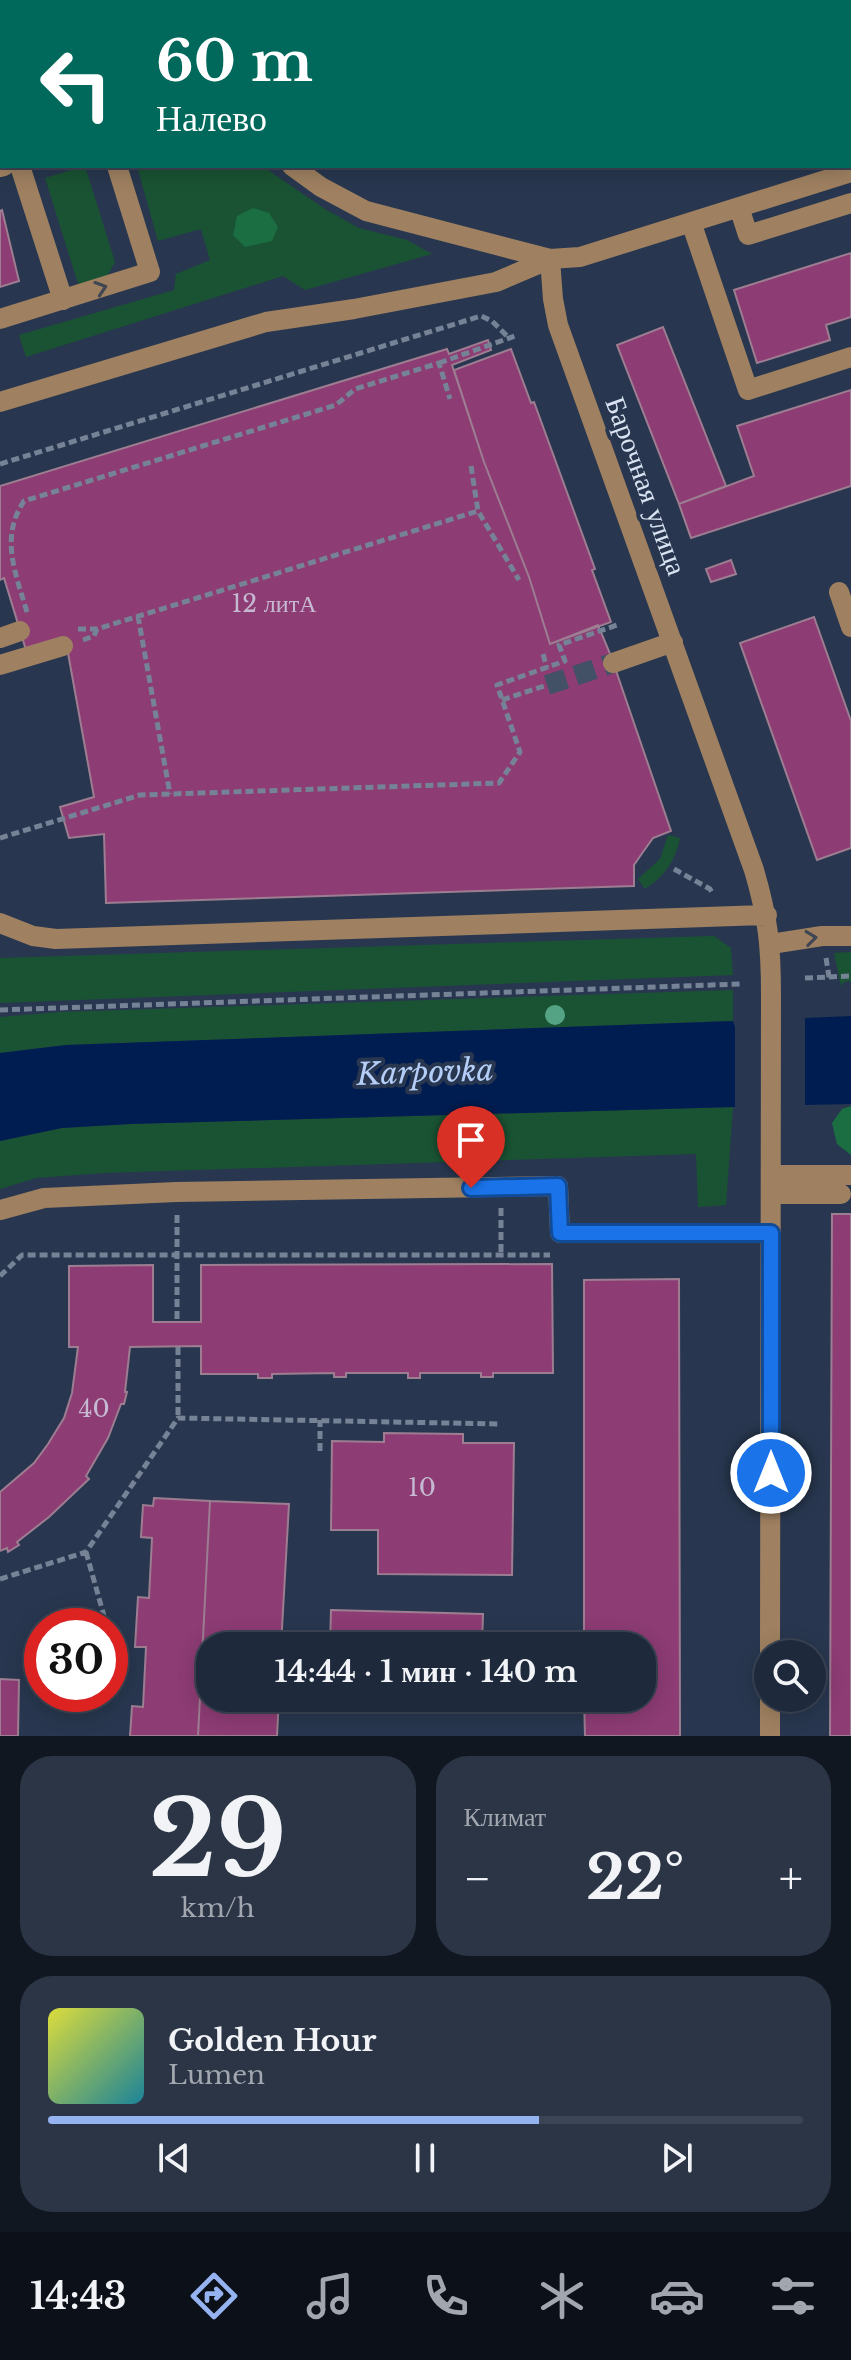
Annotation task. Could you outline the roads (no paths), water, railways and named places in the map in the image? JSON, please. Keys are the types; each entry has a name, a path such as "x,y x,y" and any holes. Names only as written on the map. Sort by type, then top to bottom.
{"street":[{"path":"21,168 63,300"},
{"path":"0,319 150,272 118,168"},
{"path":"295,168 321,187 366,211 550,259 580,257 851,172"},
{"path":"739,207 748,235 851,203"},
{"path":"691,222 748,390 851,357"},
{"path":"0,402 266,322 496,282 550,259"},
{"name":"Барочная улица","path":"550,259 558,325 754,870 767,915 771,944 771,1184"},
{"path":"839,592 851,627"},
{"path":"0,638 25,627"},
{"path":"0,665 68,637"},
{"path":"613,663 673,642"},
{"path":"0,923 33,936 56,939 767,915"},
{"path":"771,944 822,936 851,936"},
{"path":"770,1640 771,1184 846,1184"},
{"path":"0,1210 44,1198 176,1192 558,1186 560,1233 771,1233"},
{"path":"770,1712 770,1736"}],"water":[{"name":"Karpovka","path":"851,1016 851,1104 805,1105 805,1085 735,1086 735,1107 130,1124 62,1128 0,1141 0,1053 66,1045 733,1021 735,1027 805,1026 805,1018"}],"tunnel":[{"path":"547,685 613,663"}]}
